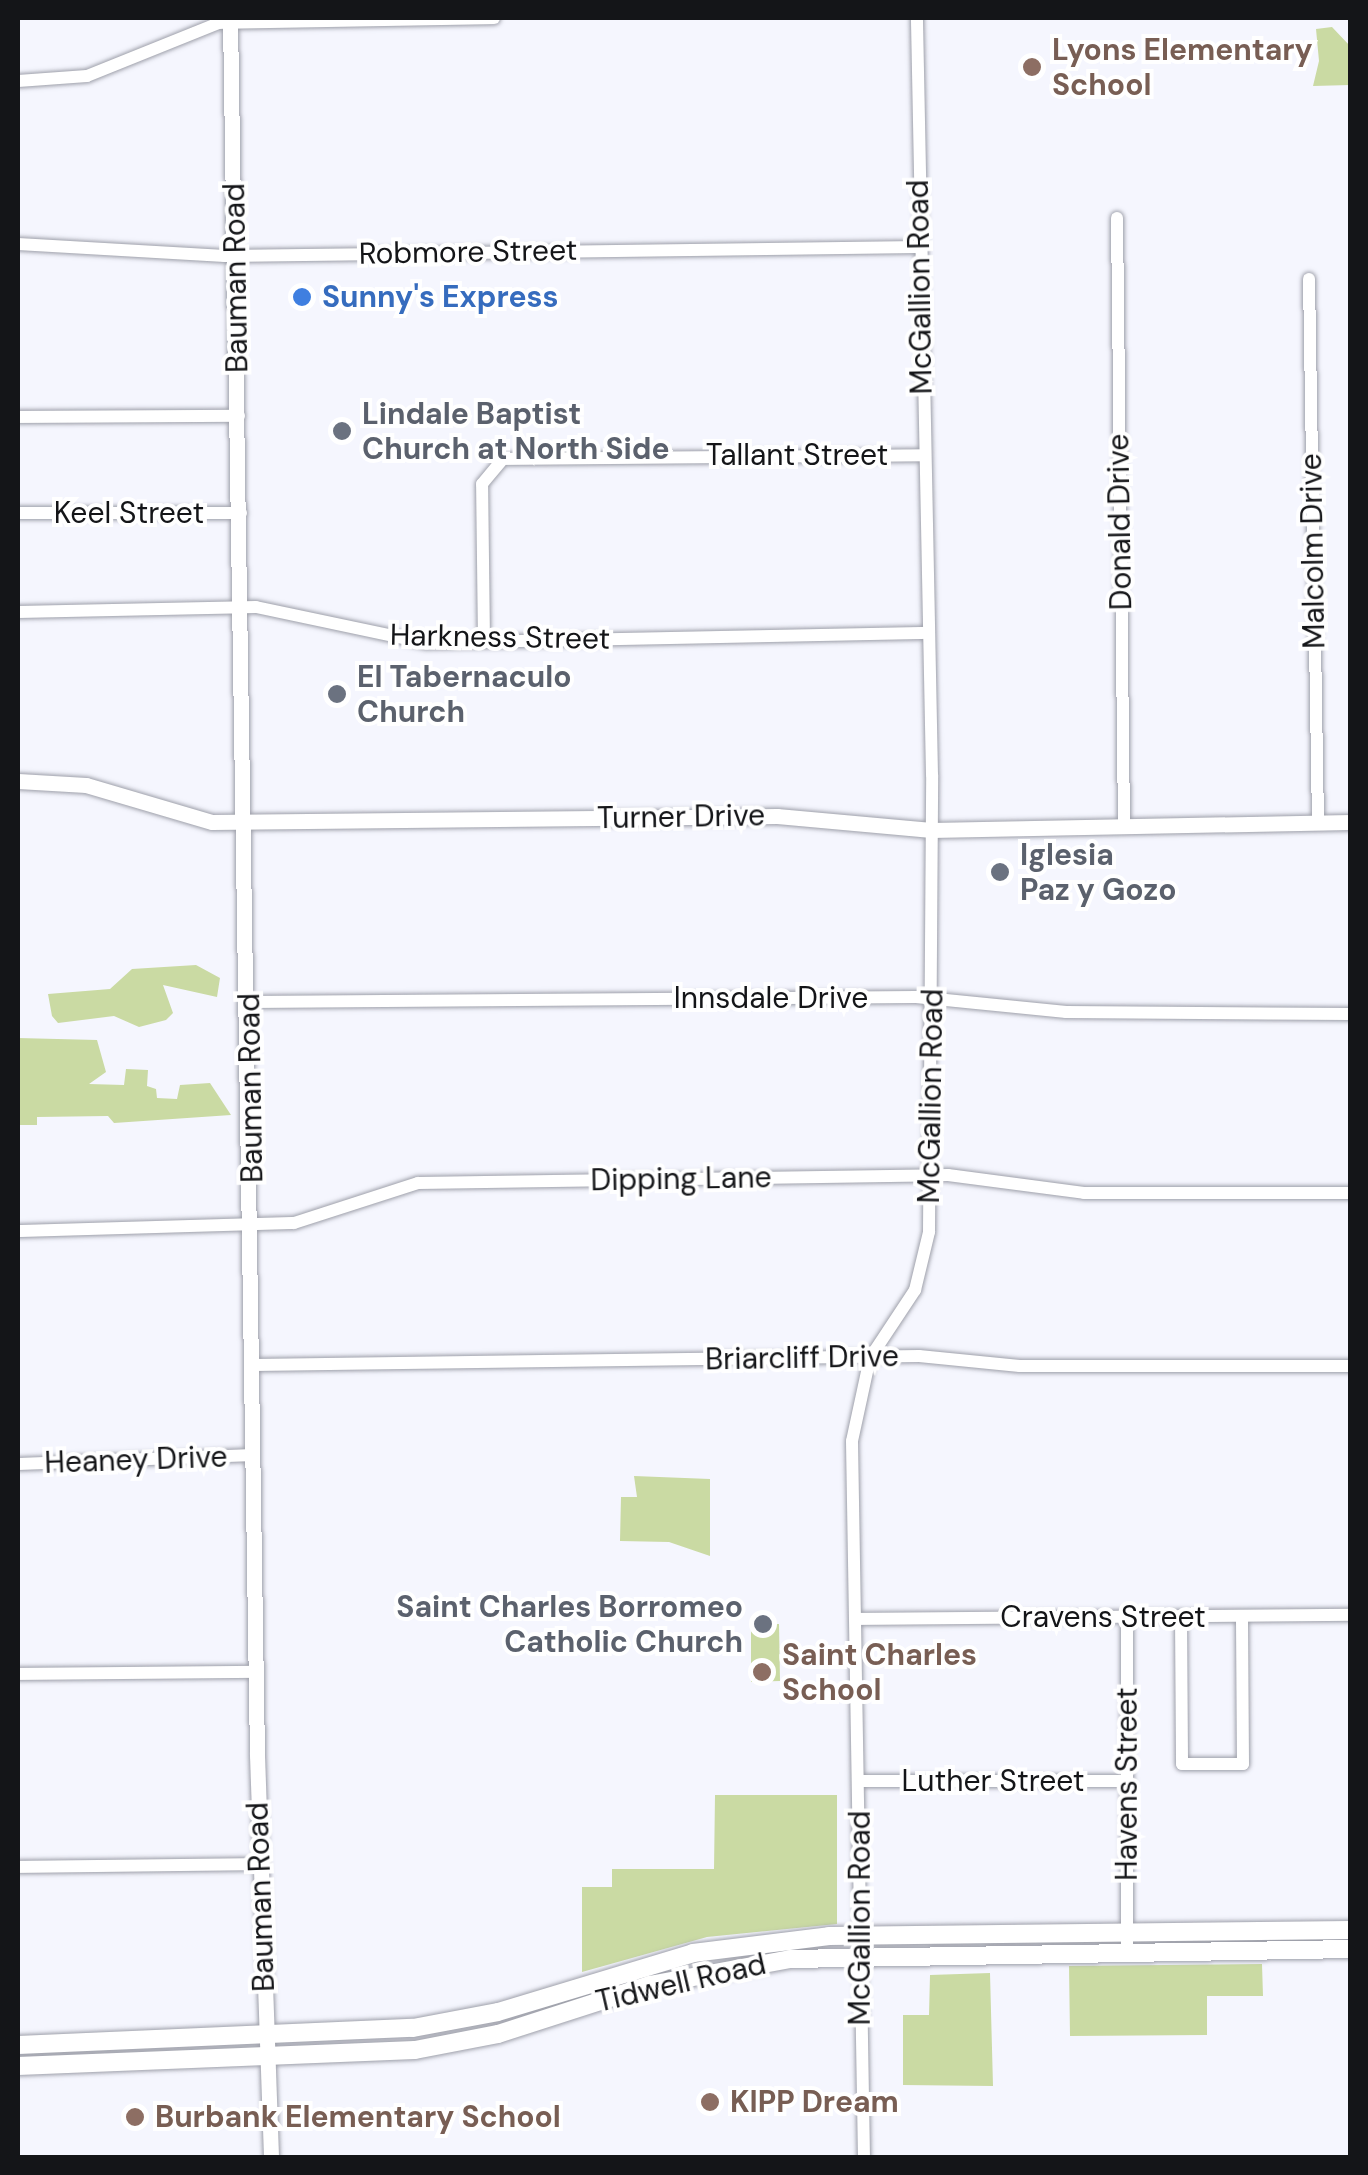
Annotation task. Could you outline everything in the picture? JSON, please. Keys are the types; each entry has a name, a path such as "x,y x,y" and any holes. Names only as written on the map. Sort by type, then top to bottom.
{"main road":[{"name":"Tidwell Road","path":"18,2066 267,2059 415,2050 698,1974 790,1958 1127,1952 1318,1940 1350,1930"},
{"name":"Tidwell Road","path":"18,2045 266,2038 414,2028 498,2012 694,1953 858,1934 1127,1932 1318,1940 1350,1949"},
{"path":"694,1953 698,1974"},
{"path":"574,1986 574,2010"},
{"path":"414,2028 415,2050"},
{"path":"102,2044 104,2065"}],"street":[{"path":"18,81 87,76 197,28 230,20 494,18"},
{"name":"McGallion Road","path":"864,2158 852,1441 870,1358 925,1264 930,1176 931,830 917,18"},
{"name":"Bauman Road","path":"230,20 250,1002 260,1864 271,2158"},
{"name":"Donald Drive","path":"1118,218 1124,827"},
{"name":"Robmore Street","path":"18,244 235,255 919,247"},
{"name":"Malcolm Drive","path":"1309,279 1318,823"},
{"path":"18,417 239,416"},
{"name":"Tallant Street","path":"484,640 482,484 504,459 922,455"},
{"name":"Keel Street","path":"18,513 241,513"},
{"name":"Harkness Street","path":"18,612 243,606 400,640 927,633"},
{"name":"Turner Drive","path":"18,781 86,784 187,819 247,823 777,816 931,830 1350,822"},
{"name":"Innsdale Drive","path":"250,1002 932,997 1066,1012 1350,1014"},
{"name":"Dipping Lane","path":"18,1231 253,1224 316,1218 418,1183 930,1176 1084,1193 1350,1194"},
{"name":"Briarcliff Drive","path":"254,1365 950,1357 1020,1366 1350,1366"},
{"name":"Heaney Drive","path":"18,1464 254,1455"},
{"name":"Cravens Street","path":"855,1619 1350,1615"},
{"name":"Havens Street","path":"1126,1616 1127,1952"},
{"path":"1181,1616 1182,1764 1243,1764 1242,1616"},
{"path":"18,1674 257,1672"},
{"name":"Luther Street","path":"859,1782 1128,1782"},
{"path":"18,1867 260,1864"}],"green space":[{"path":"1332,27 1350,46 1350,85 1313,86 1319,61 1316,29"},
{"path":"196,965 220,978 217,997 163,985 173,1013 166,1020 139,1027 114,1016 58,1023 52,1016 48,994 110,989 132,969"},
{"path":"18,1038 97,1040 106,1072 89,1084 124,1085 126,1069 148,1070 147,1086 156,1089 157,1098 177,1099 180,1085 210,1083 231,1115 114,1123 108,1116 37,1117 37,1125 18,1125"},
{"path":"634,1476 710,1479 710,1556 669,1542 620,1541 621,1497 637,1497"},
{"path":"779,1624 780,1681 751,1682 751,1625"},
{"path":"715,1795 837,1795 837,1924 707,1937 582,1972 582,1887 612,1887 612,1869 714,1869"},
{"path":"1262,1964 1263,1996 1207,1996 1207,2035 1070,2036 1069,1966"},
{"path":"990,1973 993,2086 903,2085 903,2015 929,2015 930,1975"}],"place":[{"name":"Lyons Elementary School","path":"1032,67"},
{"name":"Sunny's Express","path":"302,297"},
{"name":"Lindale Baptist Church at North Side","path":"342,431"},
{"name":"El Tabernaculo Church","path":"337,694"},
{"name":"Iglesia Paz y Gozo","path":"1000,872"},
{"name":"Saint Charles Borromeo Catholic Church","path":"763,1624"},
{"name":"Saint Charles School","path":"762,1672"},
{"name":"KIPP Dream","path":"710,2102"},
{"name":"Burbank Elementary School","path":"135,2117"}]}
